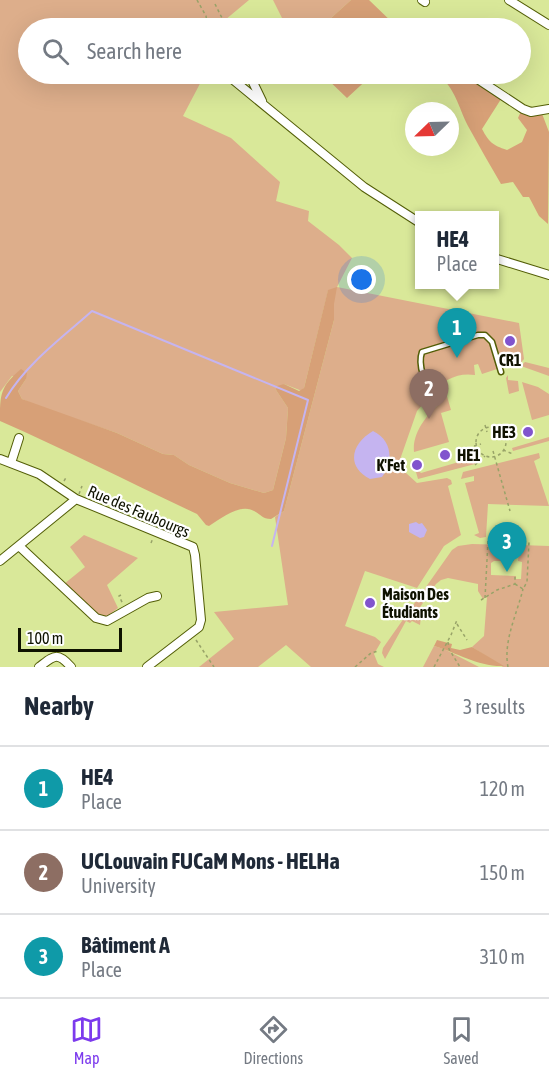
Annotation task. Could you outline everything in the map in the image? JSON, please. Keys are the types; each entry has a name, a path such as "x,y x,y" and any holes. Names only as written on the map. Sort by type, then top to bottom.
{"street":[{"path":"509,0 549,25"},
{"path":"238,84 364,188 415,220"},
{"path":"254,84 264,105"},
{"path":"485,84 523,109 541,111 549,109"},
{"path":"499,259 549,275"},
{"path":"10,463 19,438"},
{"name":"Rue des Faubourgs","path":"0,459 39,474 76,499 193,547 201,620 199,627 192,634"},
{"name":"Rue des Faubourgs","path":"0,561 76,499"},
{"path":"19,546 96,618 107,621 148,598 157,596"},
{"path":"147,667 192,634"},
{"path":"39,667 53,657 64,659 71,667"}],"lane":[{"path":"433,397 422,372 420,359 422,352 478,335 485,335 492,342 501,372"}],"path":[{"path":"196,0 206,18"},
{"path":"215,4 222,18"},
{"path":"486,426 487,432"},
{"path":"486,426 499,428 507,437 503,450 494,457 485,456 475,446 477,434 486,426"},
{"path":"500,439 507,437"},
{"path":"475,446 481,444"},
{"path":"503,450 513,454"},
{"path":"493,451 510,512"},
{"path":"475,465 485,456"},
{"path":"160,534 166,517"},
{"path":"485,598 488,541"},
{"path":"508,667 507,653 510,636 527,582 529,542"},
{"path":"514,584 515,576"},
{"path":"481,600 497,590 514,584 523,589"},
{"path":"120,595 127,611"},
{"path":"434,667 457,620"},
{"path":"456,624 467,640"},
{"path":"192,634 214,667"},
{"path":"448,641 449,649 460,667"},
{"path":"355,667 371,653 378,651"}],"shaded area":[{"path":"0,0 249,0 227,18 18,18 18,84 200,84 183,116 231,138 280,182 276,201 309,211 308,221 352,258 337,287 519,323 524,359 518,366 509,365 482,374 478,364 474,365 475,375 457,376 431,391 421,365 430,396 417,411 396,471 406,473 417,483 447,478 451,480 452,484 448,486 461,535 444,546 417,588 365,571 345,626 375,637 381,642 374,654 378,664 384,667 311,667 286,645 258,667 199,667 234,639 214,612 288,605 275,517 284,511 334,320 334,304 328,291 304,388 302,391 284,384 276,390 288,408 286,438 273,490 264,493 230,483 189,465 174,455 163,454 117,433 22,399 18,391 26,379 12,376 0,392"},
{"path":"273,0 351,0 331,18 282,18"},
{"path":"351,0 369,0 388,18 331,18"},
{"path":"332,84 362,84 347,98"},
{"path":"447,84 485,84 503,96 482,129 494,145 507,150 522,142 527,130 518,118 522,109 541,111 549,132 548,224 539,216 529,197 523,197 513,182 501,184 468,126"},
{"path":"337,287 334,320 284,511 271,519 264,518 254,511 242,509 230,513 209,526 206,525 197,514 0,421 0,404 5,386 21,369 27,373 18,391 22,399 117,433 163,454 174,455 189,465 230,483 264,493 273,490 286,438 288,408 276,390 277,386 284,384 299,391 304,388 328,290"},
{"path":"525,362 549,368 549,376 521,366"},
{"path":"508,375 508,380 518,381 519,391 509,394 506,378"},
{"path":"522,382 538,387 549,394 549,415 532,420"},
{"path":"446,393 451,410 441,413 449,442 414,452 418,430 432,411 443,401 442,395"},
{"path":"373,431 387,445 389,458 382,477 370,479 357,468 354,455 360,442"},
{"path":"549,437 549,441 513,451 512,448"},
{"path":"539,453 540,458 534,461 549,506 488,504 486,537 480,538 474,535 479,533 465,483 474,481 474,476 461,479 463,472"},
{"path":"476,457 475,464 418,479 416,472 421,473"},
{"path":"422,523 427,530 424,537 420,538 409,532 409,524"},
{"path":"84,535 138,558 107,585 118,608 105,618 98,616 64,584 85,567 70,547"},
{"path":"514,545 514,561 494,561 491,563 491,575 516,576 516,579 521,579 522,562 518,561 520,545 549,546 549,667 503,667 472,647 484,636 487,597 483,599 478,591 478,584 448,578 436,584 416,613 421,616 420,625 406,621 385,659 382,653 383,648 452,550 458,546"},
{"path":"437,640 452,644 451,648 460,650 472,647 504,666 477,662 434,646"},
{"path":"434,646 444,649 479,667 423,667"}],"waterway":[{"path":"6,398 24,373 92,311 308,400 272,546"}],"place":[{"name":"CR1","path":"510,341"},
{"name":"HE4","path":"457,358"},
{"name":"UCLouvain FUCaM Mons - HELHa","path":"429,419"},
{"name":"HE3","path":"528,432"},
{"name":"HE1","path":"445,455"},
{"name":"K'Fet","path":"417,465"},
{"name":"Bâtiment A","path":"507,572"},
{"name":"Maison Des Étudiants","path":"370,603"}]}
